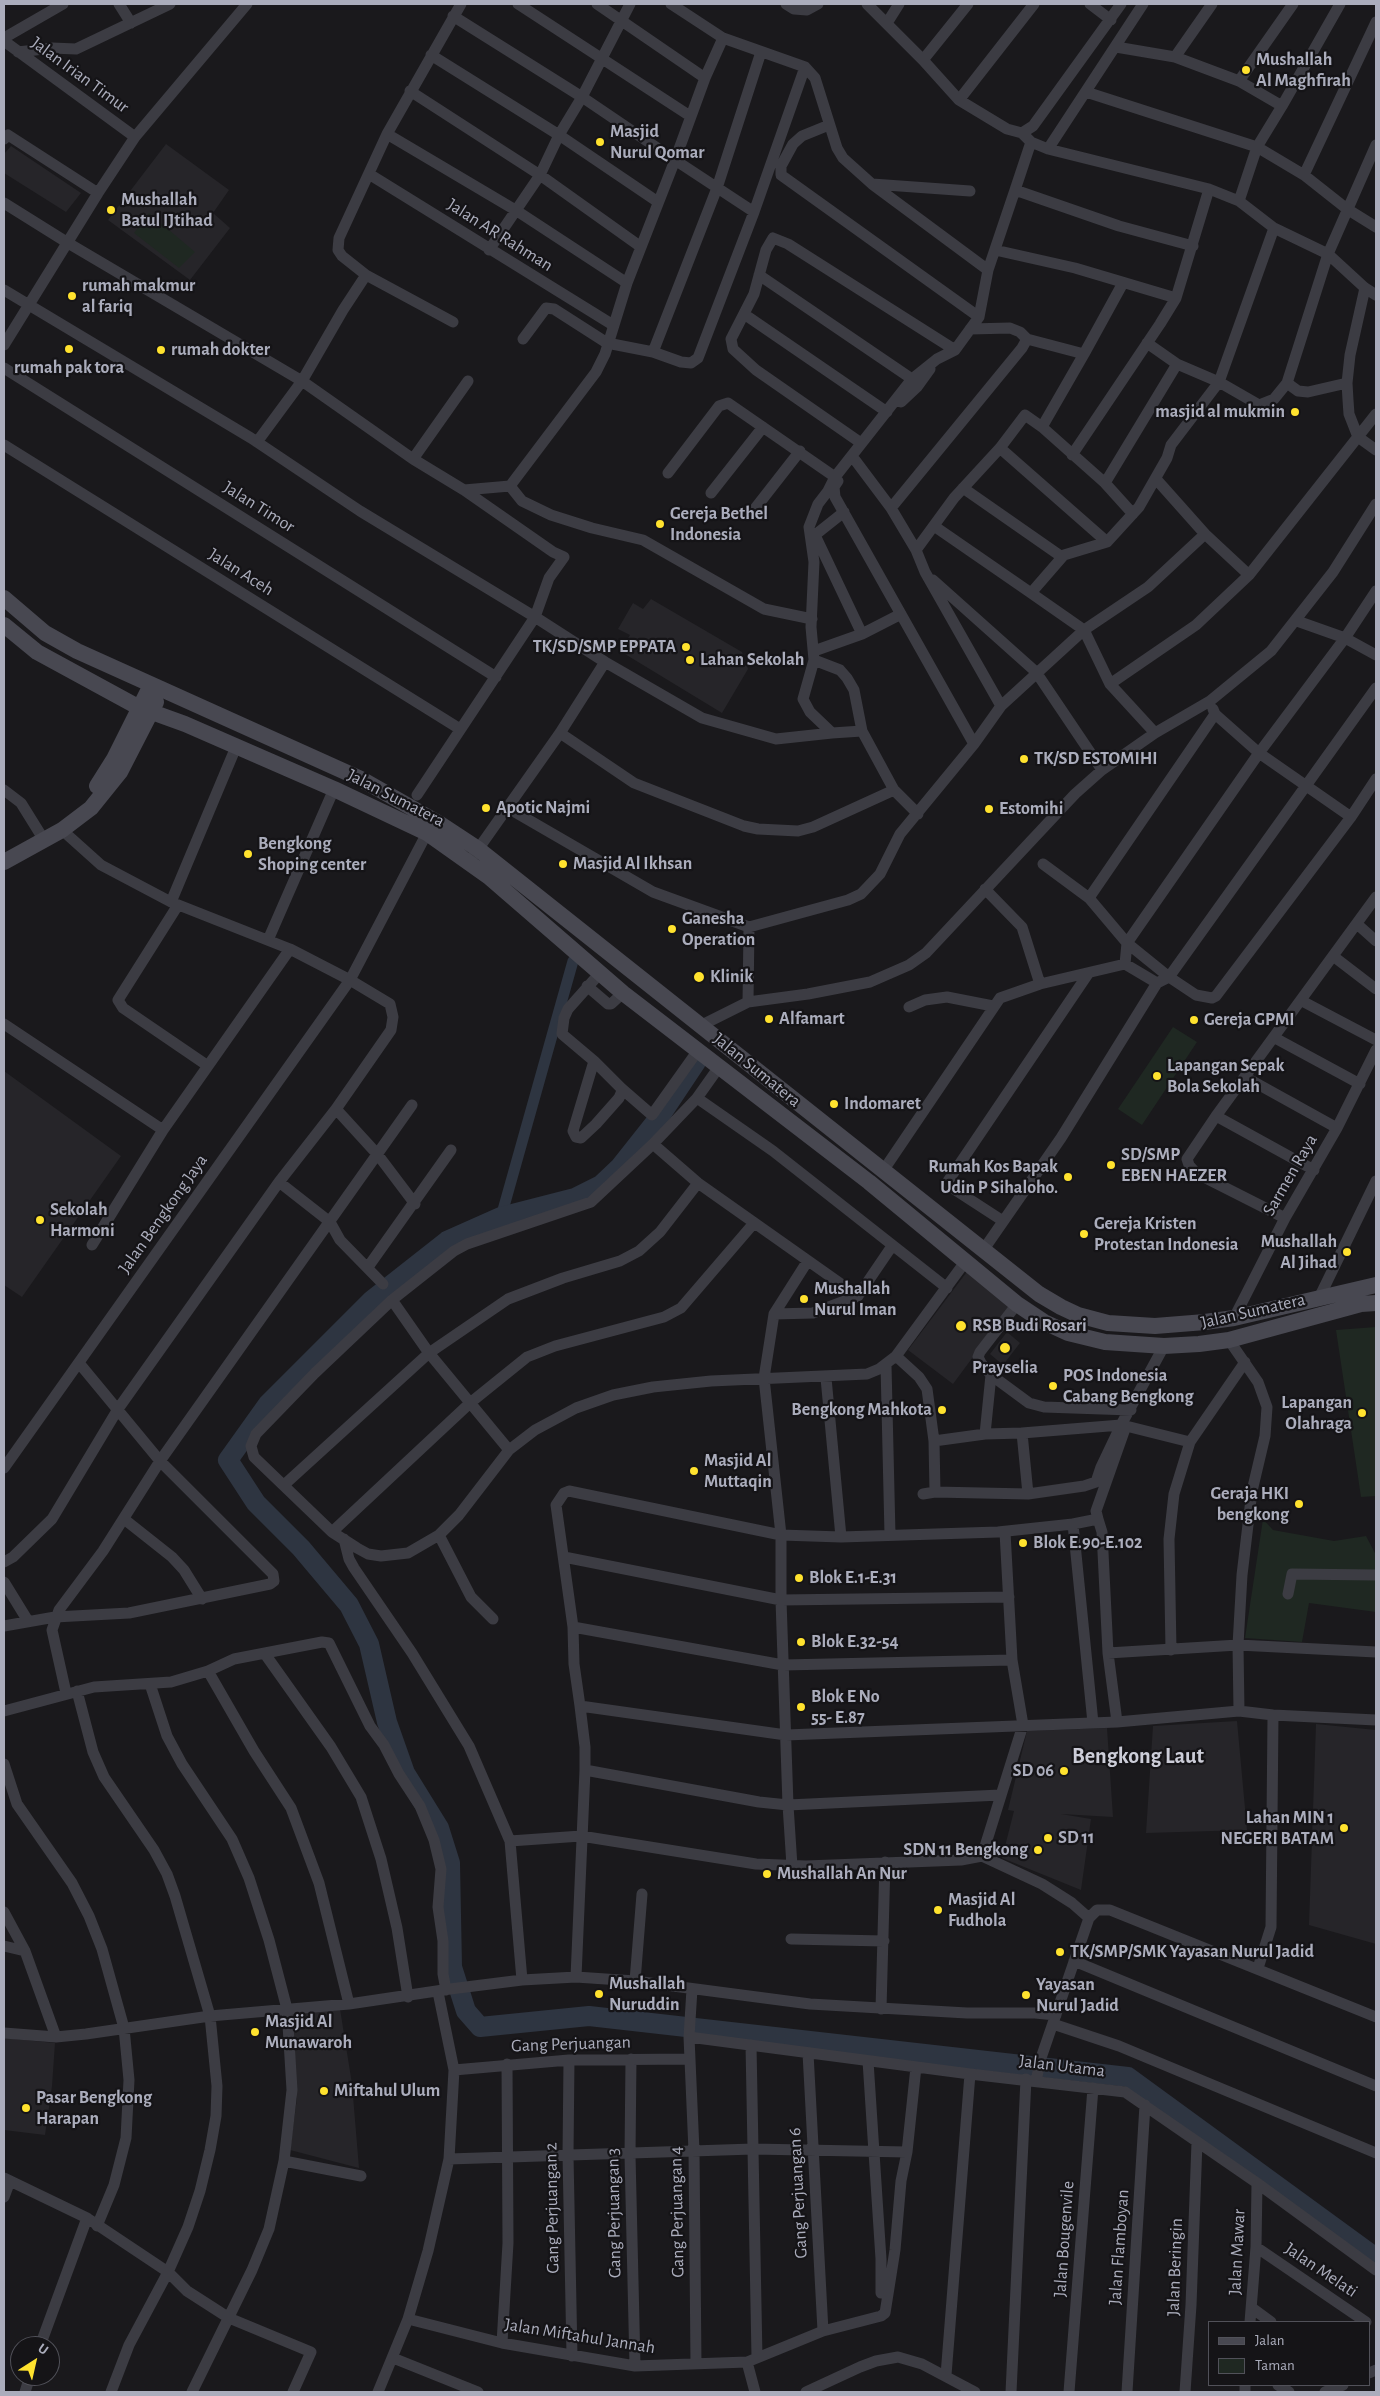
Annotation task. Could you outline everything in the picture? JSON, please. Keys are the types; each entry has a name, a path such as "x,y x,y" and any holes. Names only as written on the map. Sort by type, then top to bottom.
{"main road":[{"name":"Jalan Sumatera","path":"4,598 61,643 115,670 361,779 410,806 473,856 700,1026 768,1082 984,1249 1038,1294 1086,1317 1108,1323 1155,1326 1234,1318 1376,1284"},
{"name":"Jalan Sumatera","path":"4,625 37,652 145,709 334,789 473,856 623,992 869,1182 1017,1304 1044,1322 1068,1333 1105,1342 1164,1346 1229,1340 1369,1304"},
{"path":"4,862 42,837 92,794 157,688"},
{"path":"4,852 62,830 90,808 120,772 145,709"},
{"path":"757,1096 765,1092 768,1082"},
{"path":"779,1113 784,1104 790,1099"},
{"path":"1359,1288 1369,1304"},
{"path":"1084,1337 1089,1327 1086,1317"},
{"path":"1105,1342 1103,1335 1108,1323"}],"street":[{"path":"4,40 63,4"},
{"path":"119,4 131,23"},
{"path":"18,52 52,48 76,49 170,4"},
{"path":"4,346 98,193 135,137 247,4"},
{"path":"453,322 366,275 345,261 338,250 338,244 387,134 461,4"},
{"path":"518,4 690,116"},
{"path":"597,4 705,78"},
{"path":"489,250 540,176 559,135 582,97 600,58 630,4"},
{"path":"671,4 723,38 805,67 815,78 837,148 843,158 872,184 988,270"},
{"path":"786,4 794,9 807,10 818,4"},
{"path":"867,4 923,60 959,100 1007,130 1022,133 1031,142 1048,149 1208,189 1239,201 1274,228 1328,254 1365,288 1376,295"},
{"path":"923,60 968,4"},
{"path":"959,100 1034,4"},
{"path":"1090,4 1111,20"},
{"path":"1022,133 1033,126 1121,4"},
{"path":"1048,149 1143,4"},
{"path":"1175,57 1212,4"},
{"path":"1239,81 1293,4"},
{"path":"1239,201 1257,147 1340,4"},
{"path":"887,23 893,6"},
{"path":"453,16 582,97 754,212"},
{"path":"1304,175 1376,22"},
{"path":"464,490 510,486 596,372 605,354 627,283 690,116 723,38"},
{"name":"Jalan Irian Timur","path":"4,40 135,137"},
{"path":"1116,47 1175,57 1239,81 1282,106"},
{"path":"653,352 717,188 761,52"},
{"path":"431,55 559,135 658,202"},
{"path":"523,339 546,308 554,309 607,343 653,352 687,363 698,358 754,212 805,67"},
{"path":"410,91 540,176 641,247"},
{"path":"1086,92 1257,147 1304,175 1347,209 1376,227"},
{"path":"829,125 802,136 793,144 781,166 781,176 979,317"},
{"path":"387,134 516,211 627,283"},
{"path":"4,139 8,135 98,193"},
{"path":"832,733 810,712 803,699 814,656 812,619 814,562 809,527 818,504 828,491 835,476 912,379 937,359 955,350 979,317 988,270 1031,142"},
{"path":"1147,343 1177,364 1219,382 1260,405 1274,399 1287,383 1328,254 1347,209 1371,170 1376,144"},
{"name":"Jalan AR Rahman","path":"369,174 613,325"},
{"path":"872,184 970,191"},
{"path":"1072,455 1176,298 1193,246 1208,189"},
{"path":"1015,190 1119,226 1193,246"},
{"path":"4,203 68,243 302,381 413,459 464,490 553,552 564,557 549,578 535,617 417,795"},
{"path":"1031,593 1062,557 1071,552 1107,542 1133,514 1156,478 1171,446 1219,382 1274,228"},
{"path":"861,443 756,370 732,349 731,339 754,294 769,245 773,238 777,238 955,350"},
{"path":"995,250 1075,268 1176,298"},
{"path":"257,442 302,381 343,310 366,275"},
{"path":"759,275 912,379"},
{"path":"1042,427 1123,283"},
{"path":"1365,288 1350,356 1347,383 1349,414 1358,437 1376,450"},
{"path":"4,290 257,442 360,511 535,617 605,662 702,718 776,739 862,731"},
{"path":"744,314 887,412"},
{"path":"970,329 1010,328 1020,332 1027,339 1084,354"},
{"path":"891,508 1022,348 1027,339"},
{"path":"937,359 917,387 900,404 834,487 835,497 974,744"},
{"path":"1105,483 1177,364"},
{"name":"Jalan Timor","path":"4,368 496,677"},
{"path":"413,459 468,381"},
{"path":"1287,383 1298,390 1308,392 1347,383"},
{"path":"668,474 719,406 724,404 734,405 835,476"},
{"path":"1110,684 1196,625 1249,575 1376,414"},
{"path":"916,550 963,488 1000,448 1025,416 1042,427 1105,483 1133,514"},
{"path":"711,493 763,427"},
{"name":"Jalan Aceh","path":"4,445 460,729"},
{"path":"1000,448 1107,542"},
{"path":"750,515 800,451"},
{"path":"855,460 891,508 916,550 924,572 1001,706"},
{"path":"1156,478 1205,534 1249,575"},
{"path":"510,486 522,501 551,515 592,528 643,540 764,609 812,619"},
{"path":"963,488 1062,557"},
{"path":"700,1026 748,1002 828,991 888,976 909,966 953,927 985,889 1075,794 1102,770 1155,733 1210,701 1270,651 1333,572 1376,504"},
{"path":"844,512 818,530 815,539 862,634"},
{"path":"934,526 1084,630 1110,684 1155,733"},
{"path":"508,808 653,892 749,927 836,905 861,894 880,874 900,834 974,744 1001,706 1084,630 1148,587 1205,534"},
{"path":"924,572 1036,672 1102,770"},
{"path":"1125,964 1127,943 1259,752 1344,638 1376,591"},
{"path":"814,656 901,614"},
{"path":"1296,620 1344,638 1376,655"},
{"path":"814,656 840,670 847,678 854,690 862,731 894,790 918,814"},
{"path":"473,856 560,733 605,662"},
{"path":"984,1249 1061,1138 1157,984 1169,977 1376,688"},
{"path":"1210,701 1215,714 1259,752 1351,816"},
{"path":"1089,898 1215,714"},
{"path":"560,733 634,783 758,830 798,831 813,827 894,790"},
{"path":"208,1066 123,1008 118,1000 174,904 236,747"},
{"path":"1043,864 1089,898 1127,943 1169,977 1196,995 1208,998 1216,996 1351,816 1376,779"},
{"path":"268,940 334,789"},
{"path":"4,790 21,803 42,837"},
{"path":"4,1562 13,1558 52,1519 118,1409 279,1182 336,1109 391,1030 393,1023 393,1010 390,1004 350,980 290,949 174,904 102,865 62,830"},
{"name":"Jalan Bengkong Jaya","path":"4,1468 350,980 427,833"},
{"path":"985,889 1022,927 1040,984"},
{"path":"1285,1218 1196,1173 1189,1165 1187,1159 1216,1116 1376,897"},
{"path":"1357,924 1376,941"},
{"path":"748,1002 749,927"},
{"path":"92,1244 162,1130 290,949"},
{"path":"1333,956 1376,989"},
{"path":"883,1171 993,1006 1006,994 1125,964 1157,984"},
{"path":"601,972 568,1009 562,1031 565,1039 594,1061 652,1115 699,1049"},
{"path":"1003,1221 946,1184 1088,974"},
{"path":"587,986 608,1004 611,1004 623,992"},
{"path":"909,1007 925,1000 947,998 993,1006"},
{"path":"1302,1000 1376,1040"},
{"path":"4,1024 162,1130"},
{"path":"1274,1038 1360,1084"},
{"name":"Sarmen Raya","path":"1234,1318 1285,1218 1337,1128 1376,1050"},
{"path":"594,1061 574,1134 582,1138 619,1098 621,1088"},
{"path":"719,1067 697,1098 653,1144 591,1202 467,1244 454,1251 392,1300 315,1373 256,1434 250,1446 254,1457 332,1532 368,1554 391,1556 408,1553 439,1535 458,1515 509,1450 536,1430 576,1408 613,1395 653,1388 711,1381 764,1378 826,1378 867,1374 886,1365 896,1356 965,1262"},
{"path":"1245,1077 1337,1128"},
{"path":"697,1098 773,1151 947,1288"},
{"path":"111,2392 129,2344 168,2272 188,2227 200,2191 216,2116 217,2086 210,2016 167,1874 154,1850 104,1777 93,1752 52,1630 55,1618 124,1519 160,1461 378,1155 412,1104"},
{"path":"336,1109 378,1155 414,1204"},
{"path":"1216,1116 1314,1170"},
{"path":"653,1144 698,1183 807,1262 858,1296"},
{"path":"368,1267 451,1150"},
{"path":"1318,1298 1376,1181"},
{"path":"279,1182 330,1222 340,1240 383,1284"},
{"path":"284,1485 429,1353 508,1299 563,1278 620,1261 639,1251 660,1232 698,1183"},
{"path":"332,1532 470,1403 527,1357 564,1343 664,1316 681,1308 754,1223"},
{"path":"774,1314 813,1313 858,1296 892,1246"},
{"path":"792,1866 783,1665 781,1535 764,1378 774,1314 807,1262"},
{"path":"392,1300 429,1353 509,1450"},
{"path":"1017,1304 982,1347 978,1357 992,1375 1029,1403 1131,1410"},
{"path":"1229,1340 1264,1394 1267,1407 1264,1436 1252,1491 1242,1575 1238,1645 1239,1711"},
{"path":"923,1494 935,1492 1028,1494 1084,1486 1096,1482 1121,1424 1131,1410 1164,1346"},
{"path":"896,1356 924,1383 934,1441 935,1492"},
{"path":"1171,1650 1171,1513 1174,1494 1190,1442 1245,1362"},
{"path":"4,1626 55,1618 129,1613 270,1584 274,1581 275,1576 160,1461 79,1363"},
{"path":"886,1365 890,1536"},
{"path":"985,1434 992,1375"},
{"path":"826,1378 841,1537"},
{"path":"934,1441 985,1434 1022,1433 1121,1424"},
{"path":"1117,1722 1108,1653 1102,1532 1096,1511 1126,1426 1190,1442"},
{"path":"1022,1433 1028,1494"},
{"path":"576,1977 585,1770 580,1706 574,1664 573,1627 556,1505 560,1496 569,1491 781,1535 841,1537 1005,1532 1098,1519"},
{"path":"124,1519 172,1557 184,1570 202,1599"},
{"path":"1073,1524 1093,1723"},
{"path":"982,1856 1023,1725 1012,1660 1005,1532"},
{"path":"439,1535 471,1597 493,1619"},
{"path":"344,1539 349,1559 354,1568 412,1653 469,1746 510,1841 522,1980"},
{"path":"564,1557 781,1600 1009,1597"},
{"path":"1288,1594 1292,1574 1376,1575"},
{"path":"4,1582 28,1621"},
{"path":"573,1627 783,1665 1012,1660"},
{"path":"4,1712 72,1692 121,1684 171,1682 208,1671 234,1659 322,1642 329,1643 370,1726 384,1744 398,1774 420,1806 434,1840 441,1869 438,1907 443,1941 443,1974 449,1990 454,2070 450,2159 428,2251 408,2319 378,2392"},
{"path":"1108,1653 1238,1645 1376,1652"},
{"path":"265,1654 331,1746 360,1797 381,1859 395,1919 408,1997"},
{"path":"208,1671 254,1751 291,1808 319,1882 349,2004"},
{"path":"150,1684 167,1736 182,1764 232,1840 249,1878 270,1940 287,2009 292,2090 284,2161 268,2229 229,2318 192,2392"},
{"path":"580,1706 786,1734 1117,1722 1239,1711 1273,1715 1376,1720"},
{"path":"1258,1968 1271,1927 1273,1715"},
{"path":"4,1764 17,1804 72,1883 89,1916 102,1949 124,2028 129,2080 126,2138 114,2185 96,2226"},
{"path":"585,1770 759,1802 788,1805 1000,1795"},
{"path":"510,1841 581,1836 756,1864 792,1866 961,1860 982,1856 1042,1884 1072,1903 1089,1918"},
{"path":"881,2009 886,1862"},
{"path":"634,1981 642,1894"},
{"path":"1011,2392 1033,2078 1042,2058 1089,1918 1097,1910 1110,1910 1376,2017"},
{"path":"4,1912 25,1951 56,2037"},
{"path":"791,1940 884,1942"},
{"path":"4,1946 25,1951"},
{"path":"1074,1961 1376,2086"},
{"path":"4,2033 56,2037 210,2016 349,2004 522,1980 576,1977 634,1981 794,2002 881,2009 967,2013 1035,2013 1376,2153"},
{"name":"Gang Perjuangan 4","path":"692,1989 689,2035 694,2151 696,2364"},
{"name":"Jalan Utama","path":"689,2035 808,2053 970,2074 1033,2078 1125,2092 1257,2183 1376,2270"},
{"path":"751,2045 753,2149 752,2360 755,2392"},
{"name":"Gang Perjuangan 6","path":"808,2053 823,2331"},
{"name":"Gang Perjuangan 3","path":"631,2059 630,2155 635,2366"},
{"name":"Gang Perjuangan","path":"454,2070 569,2060 690,2059"},
{"name":"Gang Perjuangan 2","path":"569,2060 568,2155 572,2356"},
{"path":"868,2060 883,2312"},
{"path":"502,2343 508,2279 509,2157 507,2064"},
{"path":"883,2312 901,2181 907,2152 916,2067"},
{"path":"946,2375 970,2074"},
{"name":"Jalan Bougenvile","path":"1069,2392 1093,2088"},
{"name":"Jalan Flamboyan","path":"1127,2392 1145,2104"},
{"name":"Jalan Beringin","path":"1186,2392 1197,2142"},
{"path":"450,2159 630,2155 753,2149 907,2152"},
{"path":"284,2161 361,2176"},
{"path":"4,2197 7,2179 87,2218 96,2226 168,2272 186,2291 229,2318 311,2352 293,2392"},
{"name":"Jalan Mawar","path":"1250,2321 1256,2247 1257,2183"},
{"path":"44,2336 87,2218"},
{"name":"Jalan Melati","path":"1256,2247 1364,2321"},
{"path":"1252,2308 1270,2321"},
{"name":"Jalan Miftahul Jannah","path":"408,2319 502,2343 635,2366 752,2360 823,2331 883,2312"},
{"path":"393,2358 446,2387 478,2392"},
{"path":"806,2392 860,2367 887,2359 909,2359 946,2375 975,2392"},
{"path":"1325,2392 1340,2386"}],"shaded area":[{"path":"166,144 229,190 213,213 230,228 190,280 108,220"},
{"path":"11,146 81,193 66,212 4,173 4,154"},
{"name":"Lahan Sekolah","path":"651,599 742,652 748,669 722,713 620,651 630,635 618,629 633,603 643,609"},
{"name":"Sekolah Harmoni","path":"4,1071 121,1156 22,1297 4,1285"},
{"name":"RSB Budi Rosari","path":"969,1269 1013,1303 953,1384 908,1350"},
{"name":"Prayselia","path":"1007,1332 1020,1343 1003,1365 990,1354"},
{"path":"1237,1721 1247,1830 1146,1833 1153,1726"},
{"name":"Lahan MIN 1 NEGERI BATAM","path":"1316,1724 1376,1730 1376,1944 1309,1925"},
{"name":"SD 06","path":"1107,1728 1113,1817 1061,1814 1091,1819 1081,1890 1002,1858 1014,1811 1008,1810 1027,1731"},
{"name":"Miftahul Ulum","path":"340,2009 352,2084 359,2168 290,2150 297,2098 292,2014"},
{"name":"Pasar Bengkong Harapan","path":"4,2038 55,2043 52,2086 45,2135 4,2130"}],"green space":[{"path":"149,213 195,252 179,268 134,233"},
{"name":"Lapangan Sepak Bola Sekolah","path":"1173,1027 1197,1042 1142,1125 1118,1109"},
{"name":"Lapangan Olahraga","path":"1376,1327 1376,1496 1361,1497 1336,1330"},
{"path":"1263,1519 1273,1530 1334,1541 1366,1536 1376,1555 1376,1612 1309,1603 1302,1642 1245,1638"}],"waterway":[{"path":"501,1217 573,961"},
{"path":"696,1062 658,1119 620,1167 601,1185 575,1198 501,1217 447,1241 372,1300 268,1404 228,1460 256,1503 301,1548 349,1605 369,1644 387,1722 405,1773 439,1828 450,1863 452,1967 466,2011 480,2027 589,2016 1128,2077 1376,2258"}],"place":[{"name":"Mushallah Al Maghfirah","path":"1246,70"},
{"name":"Masjid Nurul Qomar","path":"600,142"},
{"name":"Mushallah Batul IJtihad","path":"111,210"},
{"name":"rumah makmur al fariq","path":"72,296"},
{"name":"rumah pak tora","path":"69,349"},
{"name":"rumah dokter","path":"161,350"},
{"name":"masjid al mukmin","path":"1295,412"},
{"name":"Gereja Bethel Indonesia","path":"660,524"},
{"name":"TK/SD/SMP EPPATA","path":"686,647"},
{"name":"Lahan Sekolah","path":"690,660"},
{"name":"TK/SD ESTOMIHI","path":"1024,759"},
{"name":"Apotic Najmi","path":"486,808"},
{"name":"Estomihi","path":"989,809"},
{"name":"Bengkong Shoping center","path":"248,854"},
{"name":"Masjid Al Ikhsan","path":"563,864"},
{"name":"Ganesha Operation","path":"672,929"},
{"name":"Klinik","path":"699,977"},
{"name":"Alfamart","path":"769,1019"},
{"name":"Gereja GPMI","path":"1194,1020"},
{"name":"Lapangan Sepak Bola Sekolah","path":"1157,1076"},
{"name":"Indomaret","path":"834,1104"},
{"name":"SD/SMP EBEN HAEZER","path":"1111,1165"},
{"name":"Rumah Kos Bapak Udin P Sihaloho.","path":"1068,1177"},
{"name":"Sekolah Harmoni","path":"40,1220"},
{"name":"Gereja Kristen Protestan Indonesia","path":"1084,1234"},
{"name":"Mushallah Al Jihad","path":"1347,1252"},
{"name":"Mushallah Nurul Iman","path":"804,1299"},
{"name":"RSB Budi Rosari","path":"961,1326"},
{"name":"Prayselia","path":"1005,1348"},
{"name":"POS Indonesia Cabang Bengkong","path":"1053,1386"},
{"name":"Bengkong Mahkota","path":"942,1410"},
{"name":"Lapangan Olahraga","path":"1362,1413"},
{"name":"Masjid Al Muttaqin","path":"694,1471"},
{"name":"Geraja HKI bengkong","path":"1299,1504"},
{"name":"Blok E.90-E.102","path":"1023,1543"},
{"name":"Blok E.1-E.31","path":"799,1578"},
{"name":"Blok E.32-54","path":"801,1642"},
{"name":"Blok E No 55- E.87","path":"801,1707"},
{"name":"SD 06","path":"1064,1771"},
{"name":"Lahan MIN 1 NEGERI BATAM","path":"1344,1828"},
{"name":"SD 11","path":"1048,1838"},
{"name":"SDN 11 Bengkong","path":"1038,1850"},
{"name":"Mushallah An Nur","path":"767,1874"},
{"name":"Masjid Al Fudhola","path":"938,1910"},
{"name":"TK/SMP/SMK Yayasan Nurul Jadid","path":"1060,1952"},
{"name":"Mushallah Nuruddin","path":"599,1994"},
{"name":"Yayasan Nurul Jadid","path":"1026,1995"},
{"name":"Masjid Al Munawaroh","path":"255,2032"},
{"name":"Miftahul Ulum","path":"324,2091"},
{"name":"Pasar Bengkong Harapan","path":"26,2108"}],"district":[{"name":"Bengkong Laut","path":"1138,1756"}]}
